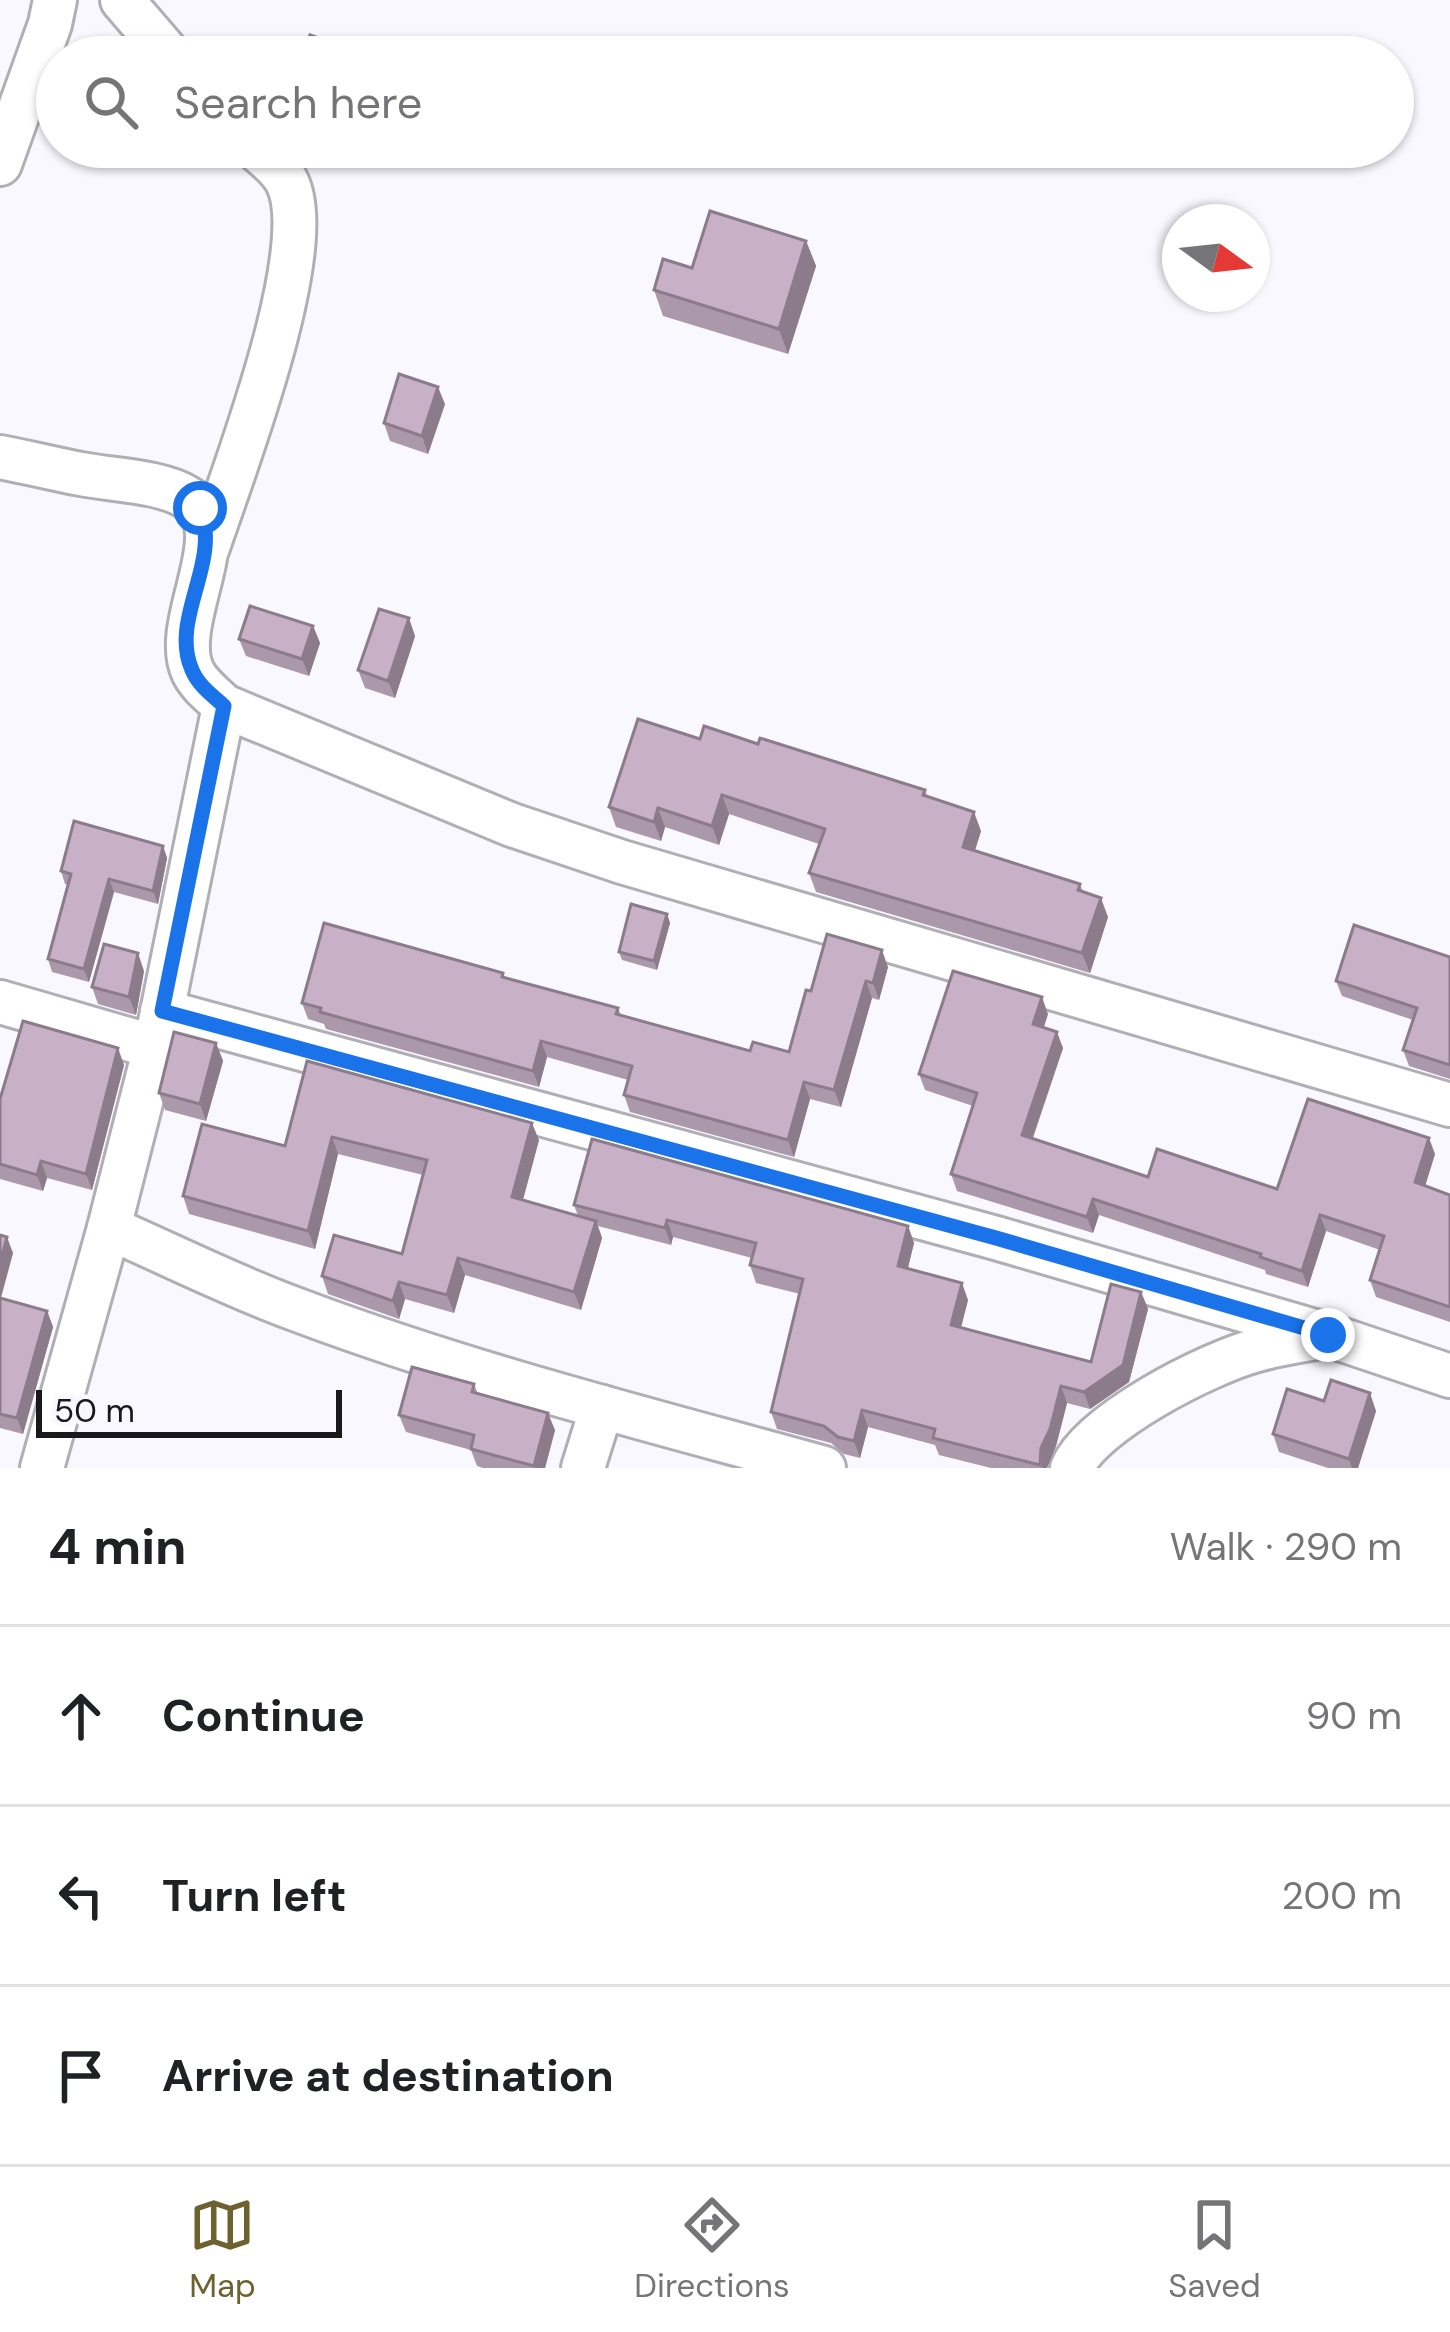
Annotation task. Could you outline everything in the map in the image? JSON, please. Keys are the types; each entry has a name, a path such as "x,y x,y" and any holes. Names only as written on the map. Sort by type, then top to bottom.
{"street":[{"path":"46,36 55,0"},
{"path":"122,0 153,36"},
{"path":"0,164 36,63"},
{"path":"274,168 286,181 293,200 296,228 291,272 266,375 207,548 189,621 191,669 224,706 512,825 622,862 1450,1105"},
{"path":"0,457 170,489 200,508 207,524 207,548"},
{"path":"42,1468 158,1029 224,706"},
{"path":"0,1002 158,1029 996,1238 1328,1335 1450,1376"},
{"path":"109,1228 290,1308 369,1336 824,1468"},
{"path":"1072,1468 1093,1438 1166,1390 1256,1350 1328,1335"},
{"path":"583,1468 602,1407"}],"building":[{"path":"710,211 806,241 779,329 654,290 663,259 692,268"},
{"path":"399,374 438,387 422,436 384,423"},
{"path":"250,606 313,626 302,659 239,639"},
{"path":"379,609 409,618 388,681 358,670"},
{"path":"638,719 700,739 704,726 758,744 760,738 925,790 923,795 974,812 963,847 1080,884 1078,890 1101,898 1082,953 809,873 825,829 722,795 712,826 658,808 654,822 609,807"},
{"path":"74,821 163,846 153,891 109,879 84,969 48,959 71,874 61,871"},
{"path":"631,904 667,914 654,961 619,952"},
{"path":"324,923 503,973 502,977 618,1008 616,1014 750,1051 753,1042 789,1052 827,934 882,950 873,983 866,981 834,1090 804,1082 788,1140 624,1095 632,1066 541,1041 533,1071 320,1012 321,1008 302,1003"},
{"path":"1354,925 1450,957 1450,1065 1403,1050 1417,1008 1336,981"},
{"path":"104,944 138,953 129,997 92,987"},
{"path":"953,971 1042,997 1033,1024 1057,1032 1022,1135 1148,1177 1157,1149 1277,1189 1308,1099 1429,1138 1415,1182 1450,1195 1450,1307 1370,1280 1384,1236 1320,1215 1302,1271 1093,1199 1087,1217 951,1174 977,1093 919,1074"},
{"path":"23,1021 118,1048 86,1174 41,1161 37,1175 0,1164 0,1099"},
{"path":"174,1032 216,1043 200,1104 159,1093"},
{"path":"307,1061 532,1123 512,1197 596,1221 574,1292 458,1258 447,1295 399,1282 393,1301 322,1276 334,1235 402,1254 427,1160 332,1137 308,1231 183,1196 202,1124 285,1146"},
{"path":"592,1139 908,1226 898,1266 962,1283 951,1325 1091,1362 1111,1284 1141,1292 1123,1365 1084,1392 1061,1386 1040,1465 933,1438 935,1429 862,1410 854,1441 824,1426 771,1412 803,1279 750,1265 756,1243 667,1220 665,1228 574,1205"},
{"path":"0,1235 7,1237 0,1263"},
{"path":"0,1298 47,1311 17,1418 0,1414"},
{"path":"412,1367 474,1384 472,1392 548,1413 534,1466 471,1449 474,1435 399,1415"},
{"path":"1331,1380 1370,1393 1349,1459 1273,1434 1287,1389 1324,1401"}],"route":[{"path":"200,508 207,524 207,548 187,648 191,669 224,706 162,1011 996,1238 1328,1335"}]}
